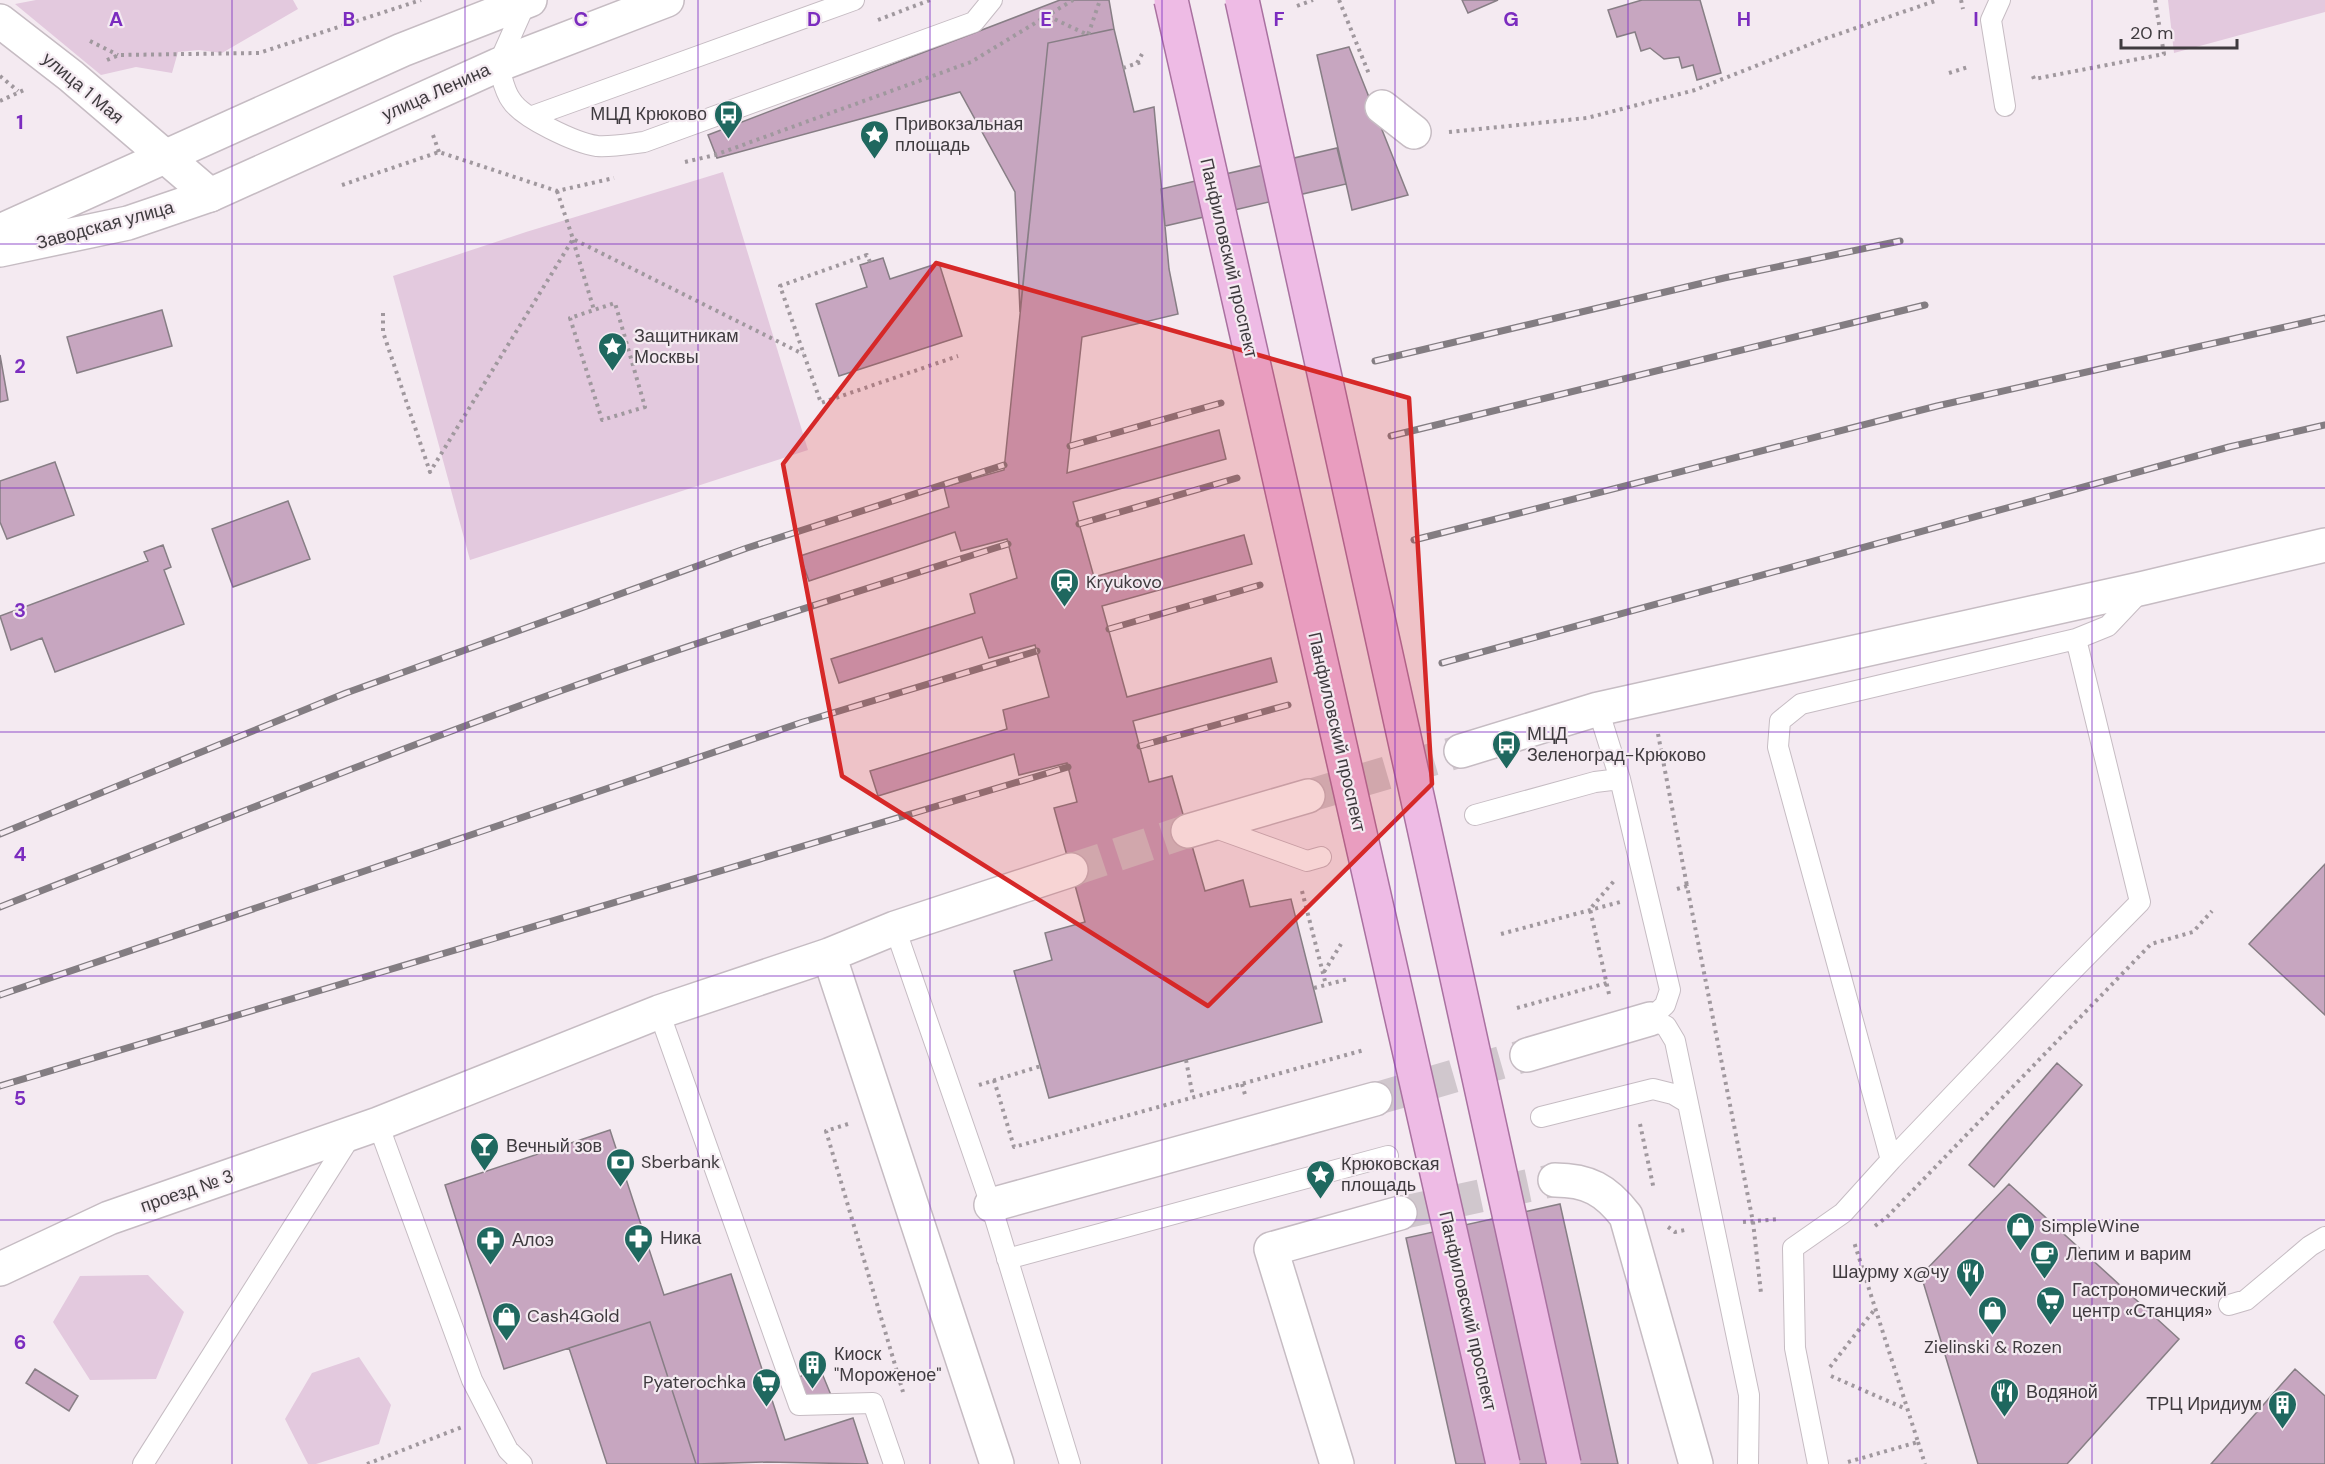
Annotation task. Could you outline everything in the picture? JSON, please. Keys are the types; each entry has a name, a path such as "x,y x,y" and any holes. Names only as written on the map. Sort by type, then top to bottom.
{"main road":[{"name":"Панфиловский проспект","path":"1171,0 1503,1464"},
{"path":"1242,0 1564,1464"}],"street":[{"path":"164,157 402,50 527,0 549,20 579,33"},
{"name":"улица Ленина","path":"210,195 498,65 667,0"},
{"name":"улица 1 Мая","path":"0,21 71,75 210,195"},
{"path":"1382,107 1414,132"},
{"name":"Заводская улица","path":"0,231 164,157"},
{"name":"Заводская улица","path":"0,250 128,223 210,195"},
{"path":"1461,751 1598,709 2144,588 2325,545"},
{"path":"1198,828 1308,796"},
{"name":"проезд № 3","path":"0,1269 109,1218 365,1128 659,1012 830,955 895,928 1071,870"},
{"path":"830,955 997,1464"},
{"path":"1527,1055 1650,1019"},
{"path":"992,1205 1375,1099"},
{"path":"1555,1180 1575,1180 1594,1186 1613,1199 1626,1216 1696,1464"},
{"path":"1337,1464 1271,1249 1400,1214"}],"lane":[{"path":"527,0 498,65 511,101 530,117 566,136 596,146 620,146 644,142 974,22 992,0"},
{"path":"530,117 854,0"},
{"path":"2000,0 1991,20 2005,106"},
{"path":"1891,1160 1778,747 1780,721 1801,704 2076,639 2108,626 2144,588"},
{"path":"1818,1464 1795,1348 1793,1248 1843,1213 2059,984 2140,902 2076,639"},
{"path":"1598,709 1620,779 1670,990 1665,1005 1650,1019 1666,1026 1675,1041 1749,1395 1748,1464"},
{"path":"1475,815 1595,782 1620,779"},
{"path":"1198,828 1314,859"},
{"path":"895,928 992,1205 1070,1464"},
{"path":"659,1012 799,1405 873,1403 894,1464"},
{"path":"1541,1118 1653,1089 1673,1094 1688,1103"},
{"path":"365,1128 472,1380 508,1450 522,1464"},
{"path":"143,1464 365,1128"},
{"path":"1007,1259 1388,1156"},
{"path":"2229,1305 2246,1300 2310,1246 2325,1237"}],"path":[{"path":"71,75 119,55 259,53 421,0"},
{"path":"1047,15 1088,35 1100,0"},
{"path":"1297,6 1313,0"},
{"path":"1339,0 1382,107"},
{"path":"1447,133 1587,118 1695,90 1821,40 1938,0"},
{"path":"2031,68 2034,80 2164,54 2155,0"},
{"path":"1137,63 1142,54"},
{"path":"1123,68 1144,61"},
{"path":"0,76 18,91"},
{"path":"429,126 439,152"},
{"path":"342,185 439,152 556,191 621,177"},
{"path":"684,162 715,155"},
{"path":"556,191 594,310"},
{"path":"383,312 383,332 430,472 573,239"},
{"path":"573,239 804,354"},
{"path":"870,262 867,255 780,286 821,403 958,356"},
{"path":"615,303 645,406 602,420 570,318 594,310 615,303"},
{"path":"1314,859 1298,875 1326,985"},
{"path":"1870,1229 1887,1217 2151,944 2193,932 2212,911"},
{"path":"1323,973 1341,944"},
{"path":"1314,988 1348,979"},
{"path":"1517,1008 1607,983"},
{"path":"1041,1066 994,1080 1014,1147 1364,1050"},
{"path":"1186,1060 1194,1097"},
{"path":"1862,1234 1854,1240 1925,1464"},
{"path":"1875,1309 1825,1373 1907,1409"},
{"path":"367,1464 491,1416"},
{"path":"1844,1464 1918,1442"}],"highlighted area":[{"path":"936,263 1409,398 1432,784 1208,1006 842,776 783,464"}],"shaded area":[{"path":"36,0 293,0 298,9 222,53 199,50 178,52 172,73 136,67 101,75 15,4"},
{"path":"2168,0 2325,0 2325,12 2174,53"},
{"path":"723,172 808,450 470,560 393,276 526,232"},
{"path":"148,1275 184,1312 156,1379 90,1380 53,1322 80,1276"},
{"path":"359,1357 391,1405 379,1444 316,1464 308,1464 285,1419 312,1373"}],"building":[{"path":"1060,0 1109,0 1114,29 1048,43 1020,312 1015,192 960,92 717,158 708,135"},
{"path":"1462,0 1498,0 1468,13"},
{"path":"1642,0 1700,0 1721,73 1697,80 1693,65 1682,68 1679,57 1664,59 1650,48 1641,51 1635,32 1617,37 1608,10"},
{"path":"1114,29 1134,112 1154,107 1169,269 1178,314 1082,337 1067,473 1219,430 1226,459 1073,502 1094,577 1244,535 1252,564 1102,606 1127,697 1271,658 1277,682 1133,721 1149,782 1172,776 1205,891 1243,880 1250,907 1291,899 1322,1022 1049,1098 1014,971 1052,960 1045,933 1085,922 1054,808 1077,802 1067,763 1019,775 1014,754 878,796 870,771 1007,729 1003,710 1049,697 1035,645 989,658 982,637 839,683 831,659 975,613 970,594 1017,578 1007,539 961,551 955,532 809,581 800,556 949,507 944,487 1004,470 1048,43"},
{"path":"1349,47 1408,195 1352,210 1317,55"},
{"path":"1337,148 1346,184 1165,226 1161,189"},
{"path":"883,258 890,279 939,263 962,336 839,376 816,304 867,287 860,265"},
{"path":"162,310 172,346 77,373 67,337"},
{"path":"0,355 8,400 0,402"},
{"path":"55,462 74,515 7,539 0,522 0,481"},
{"path":"288,501 310,559 233,587 212,529"},
{"path":"163,545 171,567 164,570 184,624 55,672 42,638 11,650 0,616 148,561 144,552"},
{"path":"2325,864 2325,1015 2249,944"},
{"path":"2057,1063 2082,1085 1994,1187 1969,1165"},
{"path":"610,1130 664,1295 731,1274 785,1440 853,1418 868,1464 767,1462 696,1464 650,1322 504,1369 445,1185"},
{"name":"Гастрономический центр «Станция»","path":"2009,1184 2179,1339 2067,1464 1978,1464 1921,1275"},
{"path":"1560,1204 1618,1464 1456,1464 1406,1238"},
{"path":"650,1322 696,1464 607,1464 569,1348"},
{"name":"Киоск \"Мороженое\"","path":"819,1366 833,1400 802,1403 794,1380"},
{"path":"35,1369 78,1396 69,1411 26,1383"},
{"name":"ТРЦ Иридиум","path":"2295,1369 2325,1396 2325,1464 2211,1464"}],"tunnel":[{"path":"1308,796 1461,751"},
{"path":"1071,870 1188,831"},
{"path":"1375,1099 1527,1055"},
{"path":"1400,1213 1555,1180"}],"railway":[{"path":"1375,361 1724,278 1900,241"},
{"path":"1391,436 1925,305"},
{"path":"1414,540 1937,406 2325,318"},
{"path":"1070,446 1221,403"},
{"path":"1442,663 2229,447 2325,425"},
{"path":"0,834 346,693 747,548 1004,465"},
{"path":"1079,524 1237,478"},
{"path":"0,907 351,769 618,670 1008,544"},
{"path":"1109,629 1260,585"},
{"path":"0,995 803,722 1037,651"},
{"path":"1140,746 1288,705"},
{"path":"0,1086 1068,767"}],"place":[{"name":"МЦД Крюково","path":"728,140"},
{"name":"Привокзальная площадь","path":"874,160"},
{"name":"Защитникам Москвы","path":"613,372"},
{"name":"Kryukovo","path":"1065,608"},
{"name":"МЦД Зеленоград-Крюково","path":"1506,770"},
{"name":"Вечный зов","path":"485,1172"},
{"name":"Sberbank","path":"620,1188"},
{"name":"Крюковская площадь","path":"1320,1200"},
{"name":"SimpleWine","path":"2020,1252"},
{"name":"Ника","path":"639,1264"},
{"name":"Алоэ","path":"491,1266"},
{"name":"Лепим и варим","path":"2045,1280"},
{"name":"Шаурму х@чу","path":"1970,1298"},
{"name":"Гастрономический центр «Станция»","path":"2051,1326"},
{"name":"Zielinski & Rozen","path":"1993,1336"},
{"name":"Cash4Gold","path":"506,1342"},
{"name":"Киоск \"Мороженое\"","path":"813,1390"},
{"name":"Pyaterochka","path":"767,1408"},
{"name":"Водяной","path":"2005,1418"},
{"name":"ТРЦ Иридиум","path":"2283,1430"}]}
